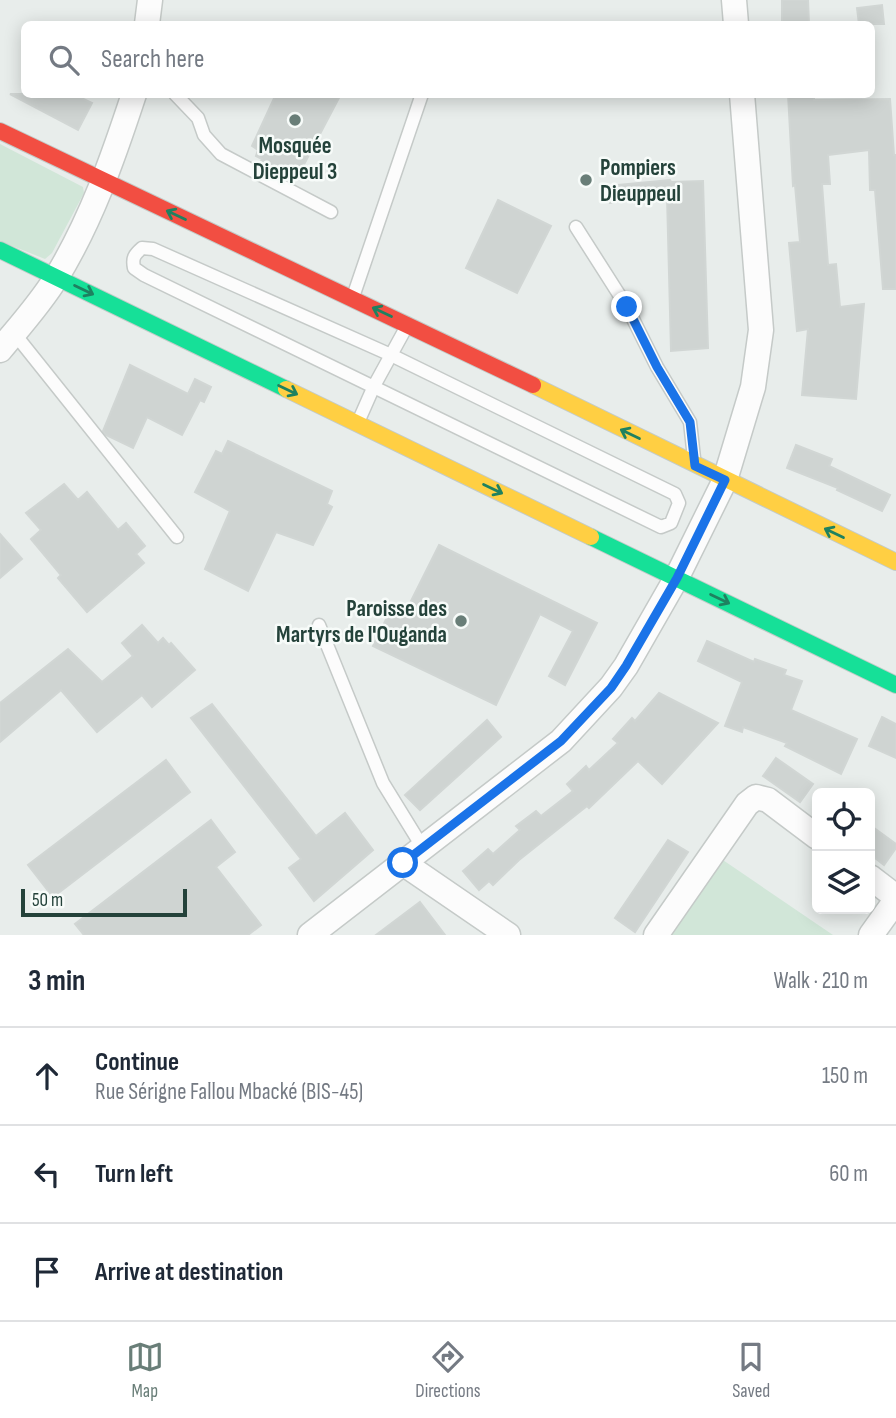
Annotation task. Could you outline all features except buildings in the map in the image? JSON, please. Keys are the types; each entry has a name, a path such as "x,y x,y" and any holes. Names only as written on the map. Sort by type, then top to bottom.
{"street":[{"path":"147,21 150,0"},
{"path":"734,0 736,21"},
{"path":"7,342 57,277 105,181 133,98"},
{"path":"310,935 561,741 592,709 626,666 677,578 725,480 753,387 761,330 742,98"},
{"path":"0,131 408,324 896,562"},
{"path":"0,250 896,685"},
{"path":"656,935 747,804 756,797 768,800 812,833"},
{"path":"403,863 508,935"},
{"path":"871,935 896,899 875,881"}],"lane":[{"path":"179,98 198,118 204,135 221,154 331,212"},
{"path":"353,298 421,98"},
{"path":"576,227 627,307 657,367 690,422 695,466"},
{"path":"142,248 153,249 391,355 675,494 679,503 671,523 661,527 374,386 144,275 134,268 134,254 142,248"},
{"path":"358,424 374,386 408,324"},
{"path":"7,342 177,537"},
{"path":"319,625 383,783 423,848"}],"green space":[{"path":"0,144 83,187 84,193 52,253 45,259 0,241"},
{"path":"717,856 833,935 663,935"}],"traffic: fast":[{"path":"0,250 286,389"},
{"path":"591,537 896,685"}],"traffic: slow":[{"path":"533,385 896,562"},
{"path":"286,389 591,537"}],"traffic: jam":[{"path":"0,131 533,385"}],"place":[{"name":"Mosquée Dieppeul 3","path":"295,120"},
{"name":"Pompiers Dieuppeul","path":"586,180"},
{"name":"Paroisse des Martyrs de l'Ouganda","path":"461,621"}],"route":[{"path":"403,863 561,741 611,688 677,578 725,480 695,466 690,422 657,367 627,307"}]}
